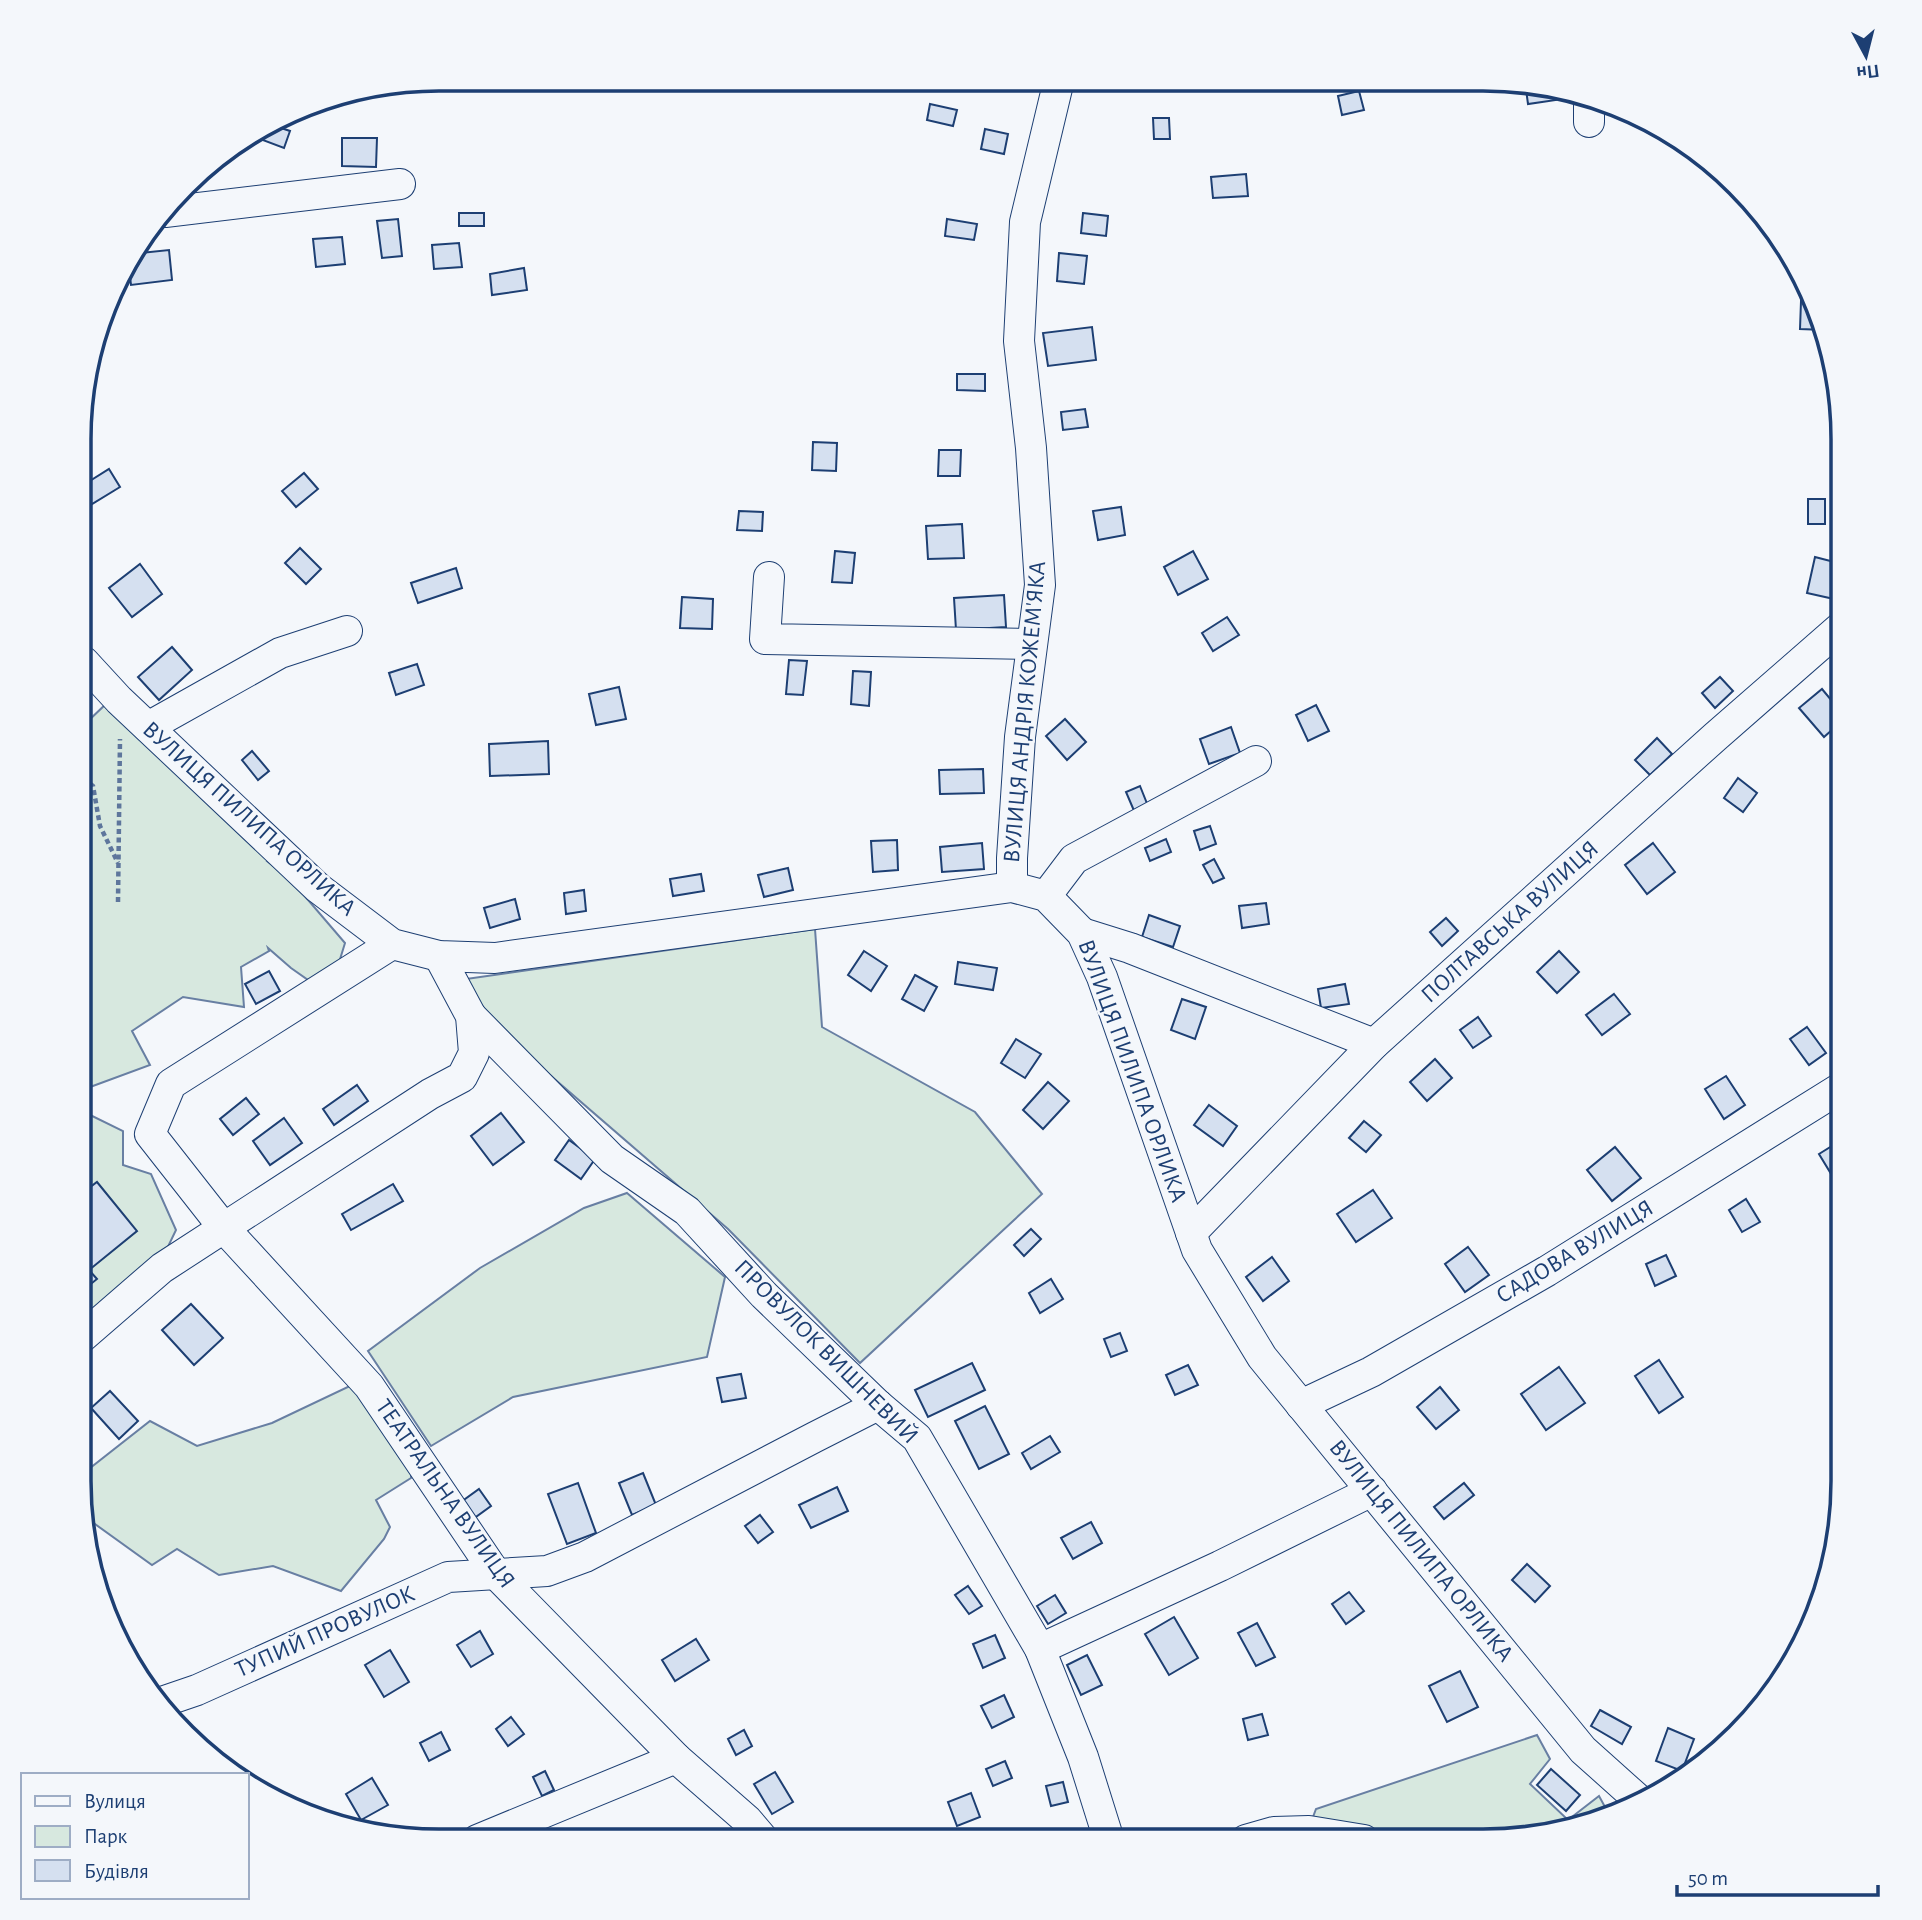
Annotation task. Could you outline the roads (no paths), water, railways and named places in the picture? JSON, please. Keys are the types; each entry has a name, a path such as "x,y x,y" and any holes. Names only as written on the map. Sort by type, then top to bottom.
{"street":[{"name":"ВУЛИЦЯ АНДРІЯ КОЖЕМ'ЯКА","path":"1012,887 1020,737 1040,585 1031,448 1019,341 1026,222 1056,91"},
{"path":"176,211 400,184"},
{"path":"769,577 765,639 1031,644"},
{"path":"134,729 280,653 347,631"},
{"name":"ПОЛТАВСЬКА ВУЛИЦЯ","path":"1192,1233 1374,1044 1715,737 1831,636"},
{"name":"ВУЛИЦЯ ПИЛИПА ОРЛИКА","path":"91,669 120,700 134,729 318,888 392,944 439,956 495,958 1012,887 1046,896 1082,933 1102,977 1197,1250 1262,1357 1583,1750 1633,1795"},
{"path":"1046,896 1074,859 1256,761"},
{"path":"1082,933 1130,948 1374,1044"},
{"name":"ТЕАТРАЛЬНА ВУЛИЦЯ","path":"392,944 171,1084 150,1134 223,1227 369,1386 496,1574 676,1758 755,1829"},
{"path":"91,1329 162,1268 430,1094 463,1077 474,1053 471,1016 439,956"},
{"name":"ПРОВУЛОК ВИШНЕВИЙ","path":"471,1016 612,1159 687,1210 764,1295 878,1405 917,1438 1040,1649 1083,1757 1106,1829"},
{"name":"САДОВА ВУЛИЦЯ","path":"1301,1405 1371,1372 1547,1271 1831,1094"},
{"name":"ТУПИЙ ПРОВУЛОК","path":"168,1700 197,1690 448,1577 547,1571 585,1558 878,1405"},
{"path":"1040,1649 1220,1566 1372,1491"},
{"path":"504,1829 676,1758"}]}
